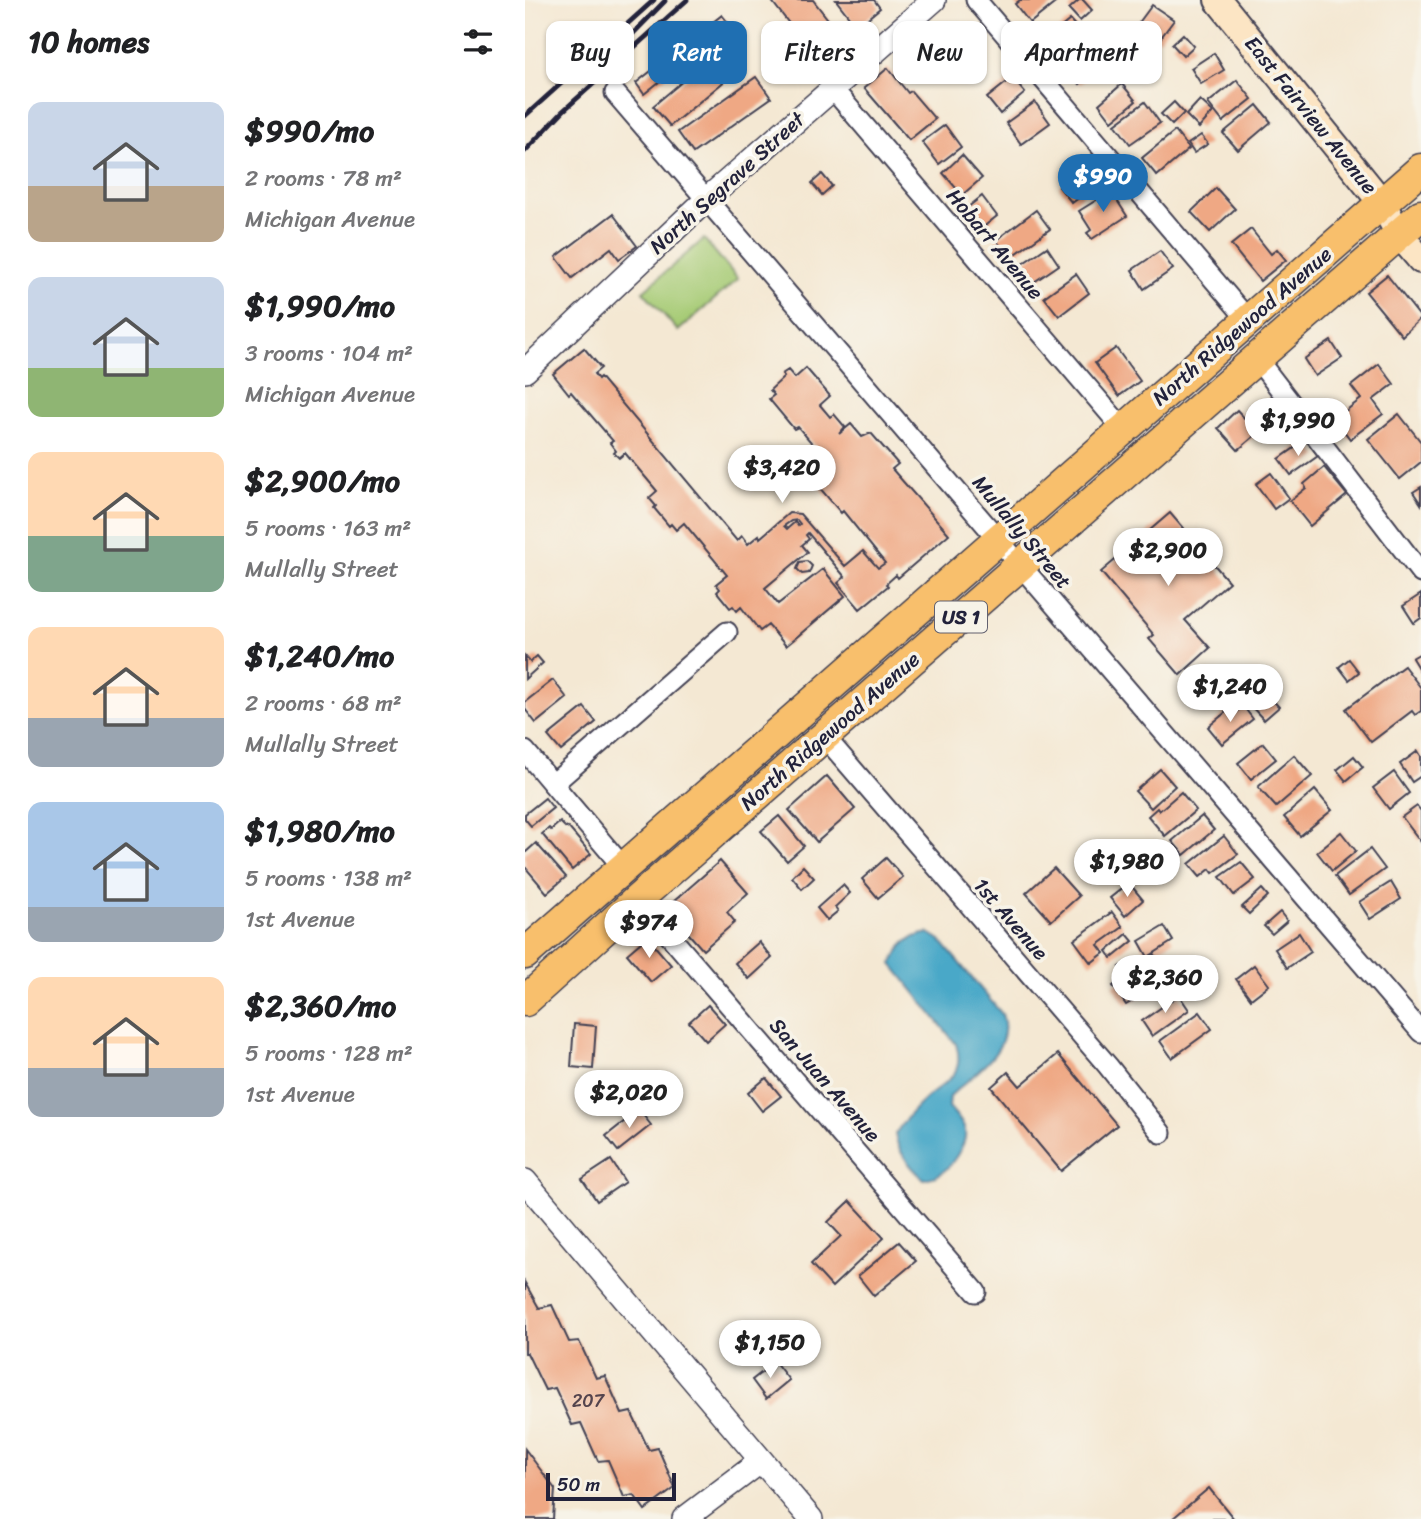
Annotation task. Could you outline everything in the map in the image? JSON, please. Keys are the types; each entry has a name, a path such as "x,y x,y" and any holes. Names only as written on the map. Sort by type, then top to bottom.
{"main road":[{"name":"East Fairview Avenue","path":"1218,0 1382,203 1410,225 1421,260"},
{"name":"North Ridgewood Avenue","path":"525,954 622,866 1421,169"},
{"name":"North Ridgewood Avenue","path":"525,1001 638,899 1410,225"}],"street":[{"name":"North Segrave Street","path":"525,371 707,199 934,0"},
{"path":"976,0 1249,321"},
{"name":"Hobart Avenue","path":"832,88 1124,430"},
{"name":"Mullally Street","path":"615,93 1421,1032"},
{"path":"1257,359 1421,573"},
{"path":"553,784 727,632"},
{"name":"1st Avenue","path":"824,736 1108,1066 1161,1133"},
{"path":"525,751 622,866"},
{"name":"San Juan Avenue","path":"638,899 975,1292"},
{"path":"525,1181 811,1519"},
{"path":"684,1519 761,1461"}],"green space":[{"path":"704,239 738,279 678,331 643,291"}],"water":[{"path":"929,933 940,940 1002,1014 1004,1027 1003,1039 997,1050 980,1070 950,1096 949,1107 965,1131 961,1148 944,1171 924,1179 905,1159 895,1134 916,1108 956,1071 958,1055 956,1044 892,964 906,942"}],"building":[{"path":"771,0 813,0 829,21 787,21"},
{"path":"836,0 874,0 880,8 864,21 852,21"},
{"path":"1020,0 1059,0 1033,21 1028,21 1015,4"},
{"path":"1079,0 1083,0 1092,10 1080,21 1069,9"},
{"path":"1152,5 1174,20 1162,36 1162,21 1140,21"},
{"path":"722,15 727,21 714,21"},
{"path":"1183,34 1194,46 1183,56 1172,44"},
{"path":"1214,53 1224,70 1201,84 1191,68"},
{"path":"888,68 893,74 893,84 901,84 908,93 911,91 935,119 909,140 864,88 869,84 879,84 879,76"},
{"path":"648,74 648,84 656,84 644,94 636,83"},
{"path":"756,77 771,98 693,153 678,132"},
{"path":"1237,80 1252,99 1223,122 1208,103"},
{"path":"679,84 721,84 670,126 653,106"},
{"path":"1004,84 1017,84 1025,93 1000,114 987,98"},
{"path":"1122,84 1136,101 1112,121 1099,104"},
{"path":"1200,100 1213,112 1199,128 1186,115"},
{"path":"1035,102 1050,123 1021,144 1006,123"},
{"path":"1145,102 1160,123 1130,144 1115,124"},
{"path":"1174,102 1184,113 1172,125 1161,114"},
{"path":"1257,105 1271,122 1238,150 1223,133"},
{"path":"945,125 961,147 939,164 922,142"},
{"path":"1175,131 1189,149 1157,176 1142,158"},
{"path":"1201,135 1208,144 1194,153 1188,144"},
{"path":"962,155 982,178 962,195 943,173"},
{"path":"1088,165 1101,181 1072,203 1059,187"},
{"path":"822,174 832,186 822,195 812,183"},
{"path":"1216,188 1235,209 1210,232 1191,212"},
{"path":"1111,191 1127,216 1092,239 1087,233 1091,230 1079,211"},
{"path":"982,196 997,216 982,228 967,208"},
{"path":"1036,210 1050,229 1010,258 996,240"},
{"path":"613,214 637,246 619,259 611,248 572,278 556,257"},
{"path":"1251,229 1271,254 1277,249 1286,260 1260,281 1231,245"},
{"path":"1047,247 1059,265 1031,284 1019,266"},
{"path":"1160,251 1173,269 1144,289 1132,270"},
{"path":"1076,274 1089,293 1059,316 1044,297"},
{"path":"1387,275 1421,318 1402,336 1366,292"},
{"path":"1331,341 1342,358 1315,376 1304,359"},
{"path":"584,348 601,368 594,374 598,379 600,377 737,541 742,536 748,544 759,535 760,538 789,513 800,514 845,566 863,551 878,568 885,563 843,511 841,513 802,467 807,463 805,461 817,453 817,449 798,427 794,429 769,399 774,395 770,390 784,377 782,374 788,370 795,378 806,368 830,396 820,405 830,417 834,414 845,427 839,434 851,424 862,437 871,433 898,464 892,469 949,534 898,578 896,575 886,584 888,586 860,609 838,583 845,577 808,533 806,535 809,539 802,545 808,552 765,588 778,604 823,569 845,596 786,646 768,625 760,631 741,607 737,611 733,606 730,608 717,592 720,589 716,584 727,575 684,523 676,530 671,524 669,526 649,498 657,491 625,453 619,458 614,453 616,451 610,443 613,441 553,374","holes":["797,520 800,524 798,526 795,522 787,529 784,526"]},
{"path":"1116,348 1140,381 1119,396 1095,363"},
{"path":"1379,364 1394,384 1373,400 1383,414 1350,439 1335,419 1361,399 1351,386"},
{"path":"1237,410 1258,433 1238,450 1218,428"},
{"path":"1399,414 1421,442 1421,462 1400,479 1368,439"},
{"path":"1306,440 1318,456 1291,475 1279,459"},
{"path":"1324,467 1347,495 1310,526 1290,501 1306,488 1304,484"},
{"path":"1271,473 1289,498 1274,509 1256,484"},
{"path":"1421,487 1421,504 1413,492"},
{"path":"1170,513 1229,582 1185,620 1210,648 1180,675 1149,639 1154,635 1101,572"},
{"path":"807,561 812,566 809,573 802,574 797,569 800,562"},
{"path":"1421,594 1421,618 1414,623 1403,606"},
{"path":"1421,653 1421,673 1412,658"},
{"path":"525,656 530,662 537,656 543,663 525,679"},
{"path":"1349,659 1359,672 1349,680 1339,667"},
{"path":"1404,666 1421,688 1421,711 1415,715 1412,711 1371,742 1346,709"},
{"path":"553,680 567,698 536,723 525,709 525,702"},
{"path":"1265,692 1279,707 1264,720 1250,705"},
{"path":"1243,706 1253,719 1222,744 1208,727 1232,707 1236,712"},
{"path":"584,707 596,722 561,751 548,736"},
{"path":"1263,743 1276,759 1251,779 1238,763"},
{"path":"1418,751 1421,756 1421,776 1412,782 1400,764"},
{"path":"1294,755 1312,776 1276,807 1258,787"},
{"path":"1354,756 1363,767 1346,781 1337,770"},
{"path":"1160,769 1175,786 1151,808 1135,791"},
{"path":"1394,772 1409,793 1389,809 1373,788"},
{"path":"827,776 855,809 817,842 789,810"},
{"path":"1315,790 1332,810 1300,836 1284,817"},
{"path":"1181,792 1196,810 1165,836 1148,816 1157,808 1159,811"},
{"path":"545,798 553,808 531,826 525,819 525,814"},
{"path":"1417,806 1421,811 1421,842 1402,817"},
{"path":"779,816 804,846 787,861 761,831"},
{"path":"1202,816 1214,830 1184,855 1172,841"},
{"path":"560,822 568,827 591,854 572,870 542,834"},
{"path":"1341,832 1356,851 1332,871 1317,852"},
{"path":"1224,836 1238,854 1213,873 1210,869 1200,877 1189,864"},
{"path":"536,843 566,877 547,893 525,867 525,853"},
{"path":"1370,849 1385,869 1349,895 1335,876"},
{"path":"886,858 903,877 878,898 862,879"},
{"path":"720,861 748,893 727,912 735,922 703,950 666,908"},
{"path":"1241,862 1255,879 1234,895 1220,877"},
{"path":"803,866 814,878 802,889 792,877"},
{"path":"1054,868 1079,896 1051,921 1026,893"},
{"path":"1391,882 1401,899 1370,919 1359,902"},
{"path":"1129,883 1143,900 1125,916 1110,898"},
{"path":"843,885 850,893 835,907 838,911 827,920 817,908"},
{"path":"1262,889 1268,896 1249,914 1242,907"},
{"path":"1112,912 1123,927 1098,945 1104,953 1091,963 1074,940"},
{"path":"1280,912 1287,921 1272,934 1264,926"},
{"path":"1164,926 1173,941 1148,957 1139,941"},
{"path":"1299,933 1311,952 1287,968 1275,949"},
{"path":"1127,934 1133,941 1112,958 1107,951"},
{"path":"647,937 671,965 651,982 627,954"},
{"path":"759,942 772,958 749,979 735,963"},
{"path":"1155,955 1171,978 1126,1005 1113,986 1127,976 1120,967 1131,960 1137,968"},
{"path":"1254,965 1269,985 1251,999 1236,979"},
{"path":"1179,995 1189,1010 1152,1036 1142,1021"},
{"path":"708,1005 725,1024 706,1041 689,1022"},
{"path":"1200,1012 1212,1029 1172,1058 1160,1041"},
{"path":"574,1024 596,1026 593,1069 571,1067"},
{"path":"1058,1054 1117,1125 1061,1171 991,1087 1008,1072 1020,1086"},
{"path":"766,1078 781,1096 762,1111 748,1093"},
{"path":"639,1110 651,1125 618,1151 606,1136"},
{"path":"611,1160 625,1182 597,1201 582,1179"},
{"path":"850,1201 884,1238 832,1287 811,1264 841,1236 828,1222"},
{"path":"899,1242 916,1261 874,1296 858,1276"},
{"path":"525,1283 539,1308 552,1305 569,1342 579,1341 596,1378 605,1376 622,1414 631,1412 649,1450 658,1448 675,1488 645,1510 634,1495 624,1497 608,1460 598,1461 581,1423 572,1425 555,1388 545,1390 525,1353"},
{"path":"775,1362 789,1380 766,1399 752,1380"},
{"path":"525,1449 555,1489 553,1519 525,1519"},
{"path":"1209,1488 1234,1519 1172,1519"}],"railway":[{"path":"525,116 654,0"},
{"path":"525,151 563,111 687,0"},
{"path":"634,33 665,1"}]}
